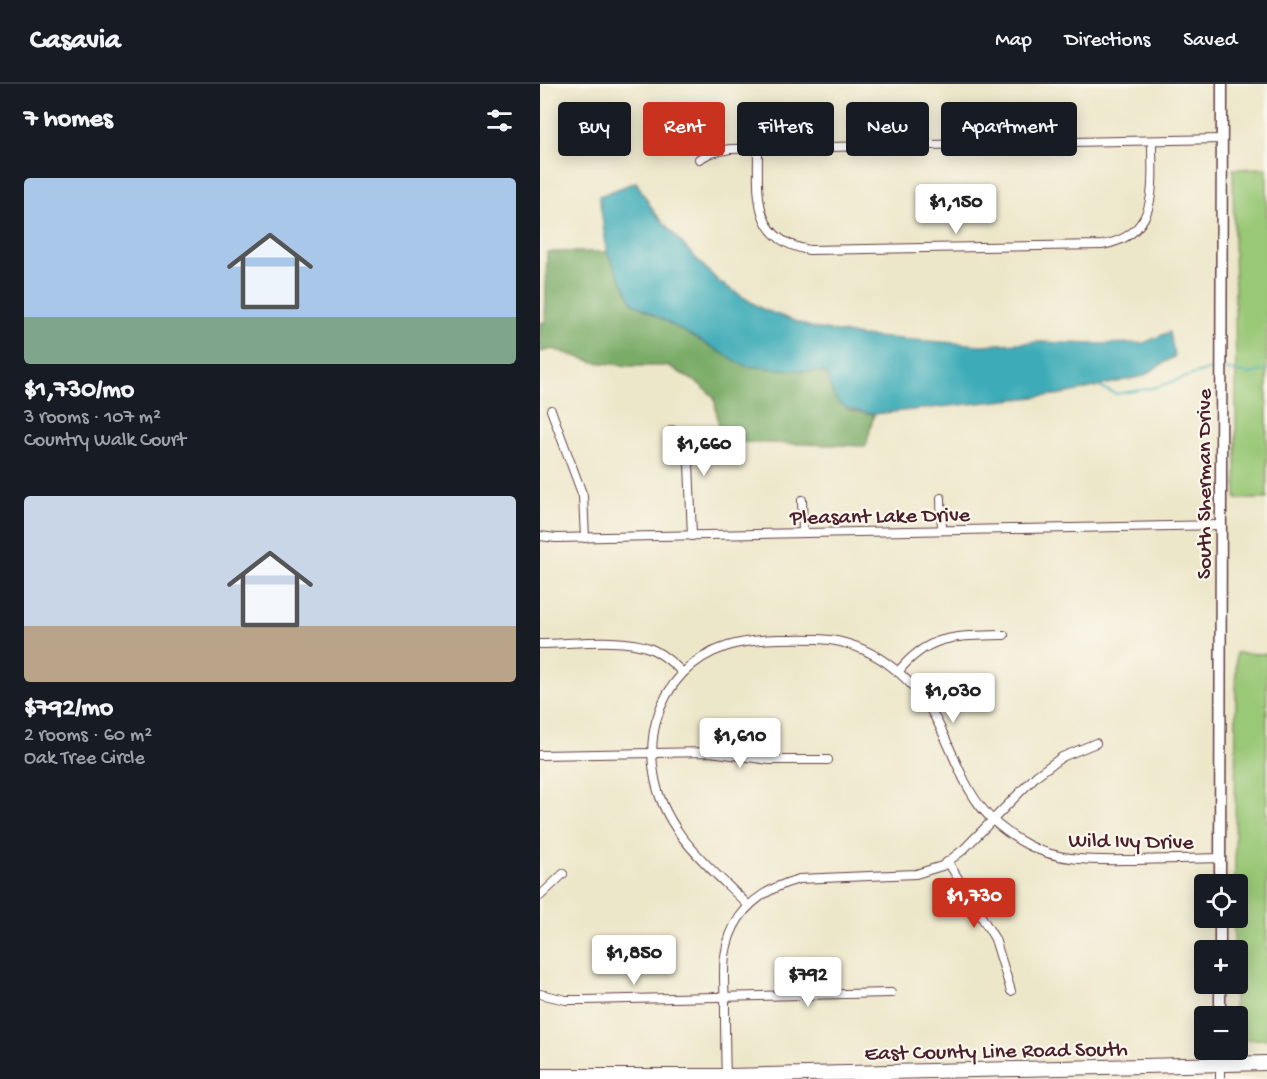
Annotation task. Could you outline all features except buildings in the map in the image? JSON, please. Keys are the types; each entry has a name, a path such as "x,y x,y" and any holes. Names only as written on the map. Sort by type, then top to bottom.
{"main road":[{"name":"East County Line Road South","path":"540,1076 1220,1072 1267,1063"}],"street":[{"name":"South Sherman Drive","path":"1220,874 1222,84"},
{"path":"834,147 1222,139"},
{"path":"758,156 758,199 761,214 773,233 791,246 809,250 1102,245 1127,236 1143,220 1151,202 1152,141"},
{"path":"699,159 719,151 737,150"},
{"path":"551,410 584,496 585,538"},
{"path":"672,430 685,452 690,469 692,536"},
{"path":"941,498 942,530"},
{"path":"802,501 803,533"},
{"name":"Pleasant Lake Drive","path":"540,536 585,538 1221,525"},
{"path":"898,672 916,652 940,639 958,636 1004,635"},
{"name":"Wild Ivy Drive","path":"749,906 688,846 676,831 658,793 652,752 654,729 660,708 683,673 703,656 730,644 753,640 835,641 883,660 917,691 928,705 965,784 977,803 993,820 1015,837 1038,850 1081,860 1220,858"},
{"path":"540,644 622,643 638,645 662,655 683,673"},
{"path":"726,1076 724,964 727,945 734,927 749,906 771,889 799,879 916,874 935,869 963,850 1031,780 1049,765 1072,752 1096,743"},
{"path":"540,755 715,752 770,760 828,759"},
{"path":"948,862 995,939 1011,991"},
{"path":"540,896 563,874"},
{"path":"540,994 576,1000 891,993"}],"green space":[{"path":"1267,168 1267,499 1236,499 1233,169"},
{"path":"547,252 607,252 633,303 812,372 828,373 848,410 874,414 866,446 737,442 720,434 714,397 698,383 668,366 630,366 594,362 553,349 540,352 540,322 545,323"},
{"path":"1236,653 1267,654 1267,1039 1248,1040 1248,1006 1234,1006 1234,994 1248,994 1248,940 1234,940 1234,928 1248,928 1248,874 1235,874"}],"water":[{"path":"636,182 654,212 719,282 762,309 813,328 861,336 981,345 1039,342 1144,343 1169,332 1175,356 1143,376 1064,394 874,414 847,408 832,393 827,373 745,366 633,303 607,252 599,196"}],"waterway":[{"path":"1097,386 1116,394 1153,388 1211,369 1218,369"},
{"path":"1224,369 1249,374 1267,370"}]}
